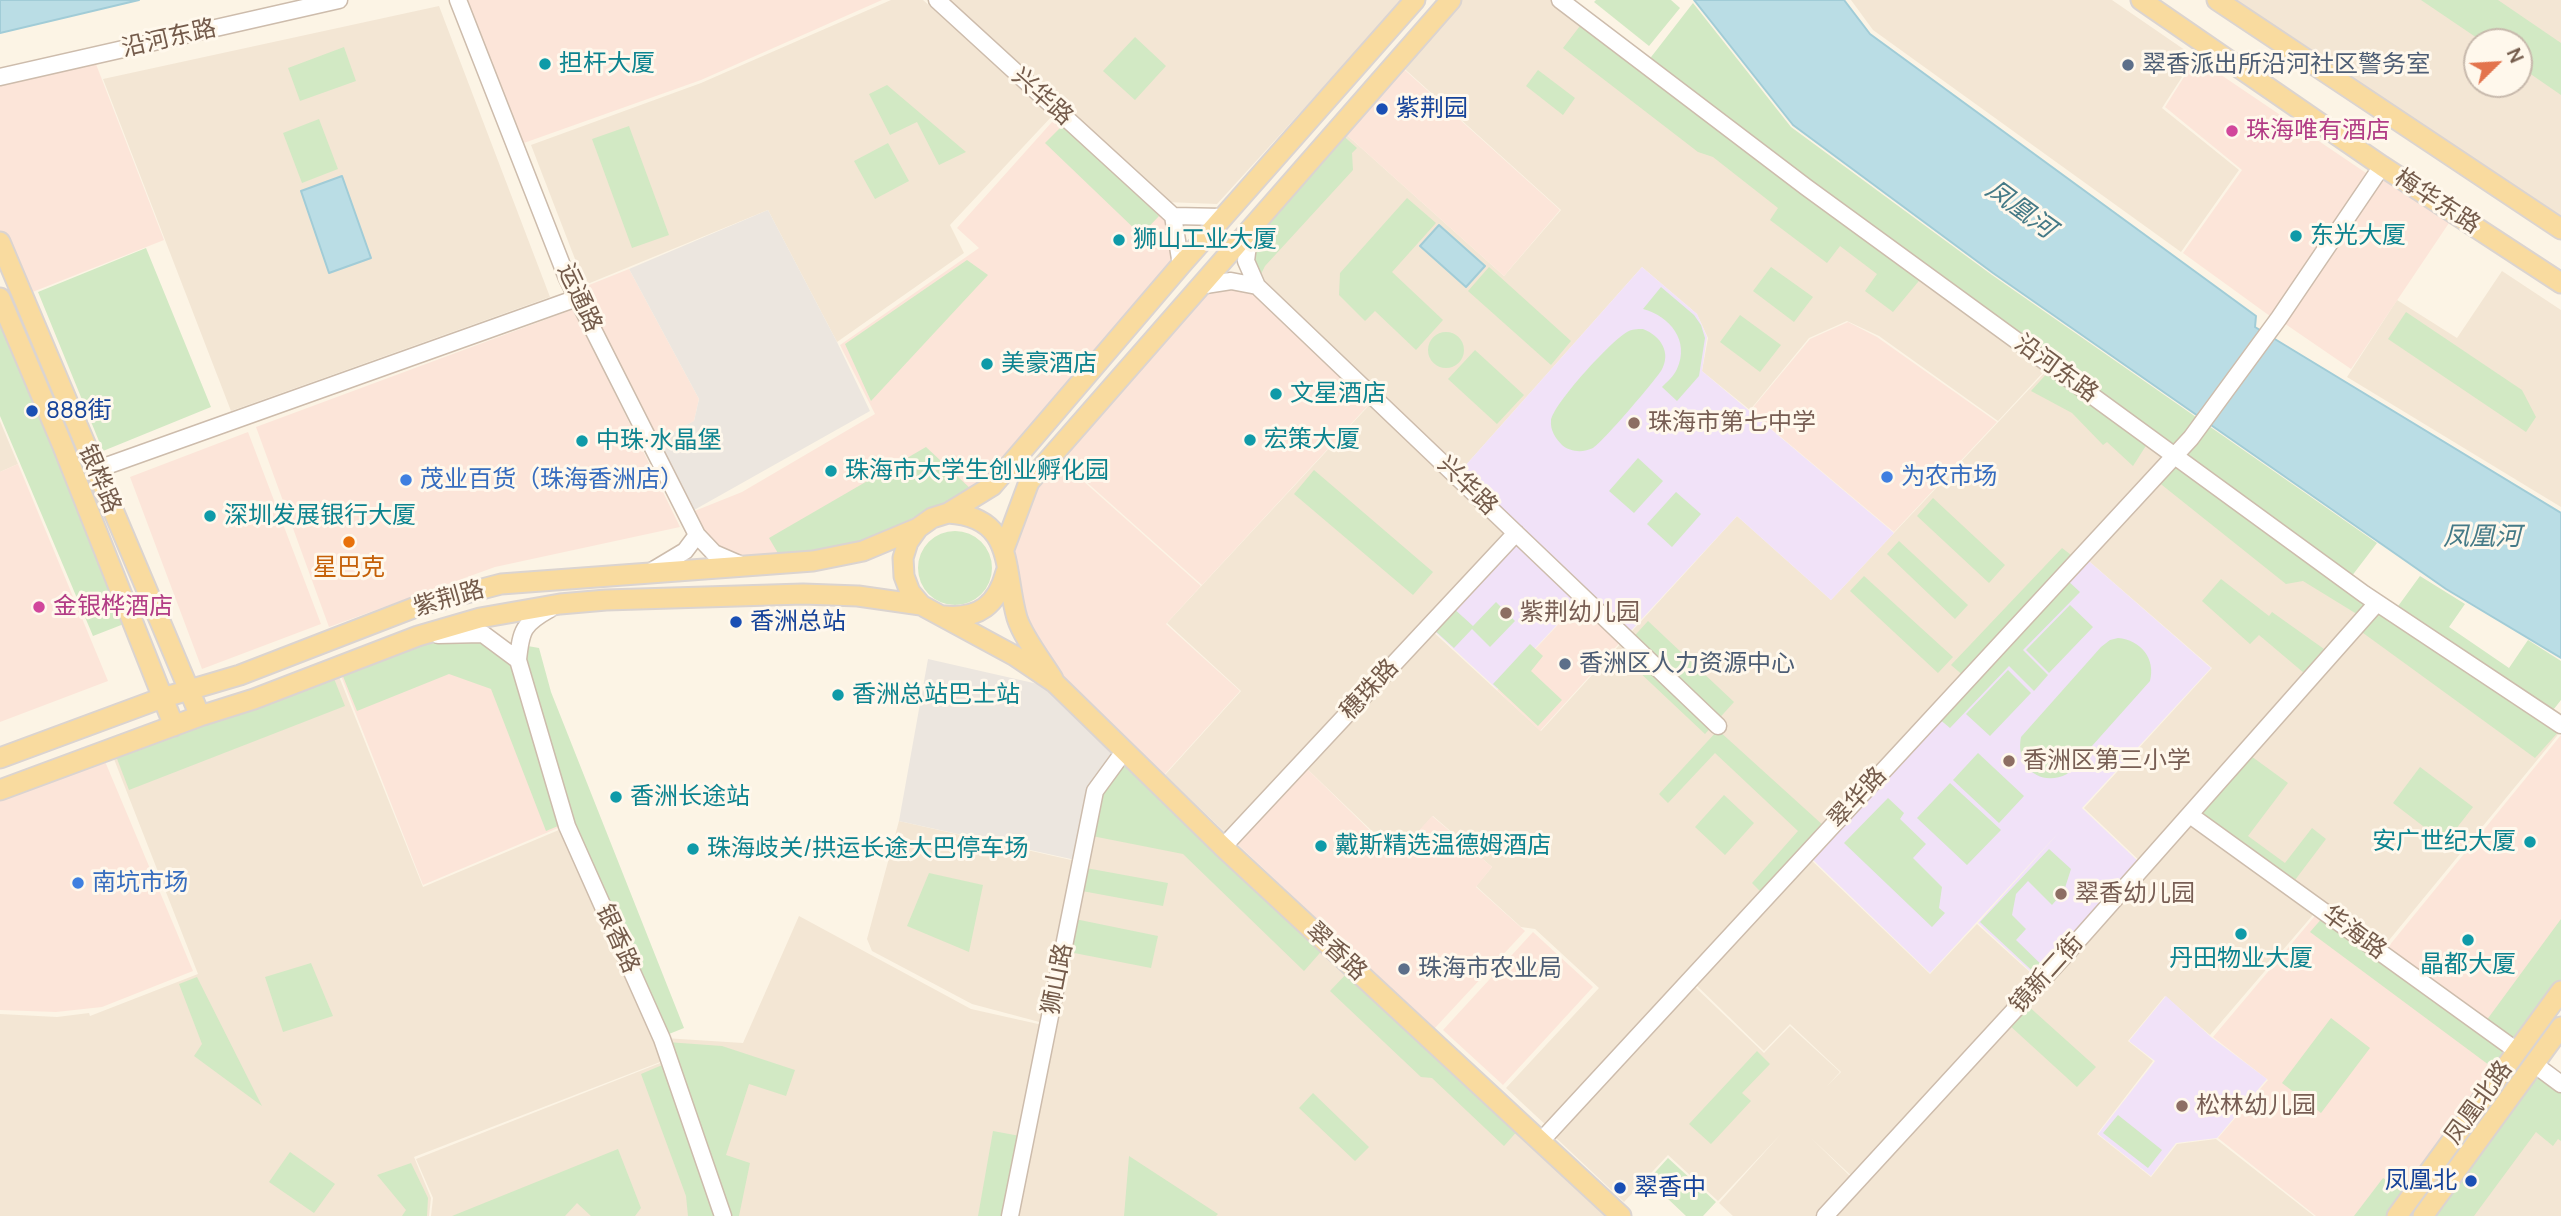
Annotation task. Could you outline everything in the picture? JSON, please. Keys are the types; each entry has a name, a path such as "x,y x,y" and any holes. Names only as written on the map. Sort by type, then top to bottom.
{"main road":[{"path":"1055,683 1015,656 921,605 910,592 904,576 903,558 908,542 918,528 932,518 948,513 992,485 1181,265 1415,0"},
{"path":"1004,549 1029,482 1451,0"},
{"name":"梅华东路","path":"2141,0 2382,166 2561,283"},
{"name":"梅华东路","path":"2217,0 2561,229"},
{"name":"银桦路","path":"0,242 200,716"},
{"name":"银桦路","path":"0,298 62,444 174,726"},
{"path":"948,513 966,514 996,534 1004,549 1018,621 1055,683"},
{"name":"紫荆路","path":"0,758 188,689 240,675 421,605 501,584 813,561 863,551 918,528"},
{"path":"942,616 960,618 977,613 992,603 1002,588 1007,571"},
{"name":"紫荆路","path":"0,790 200,716 254,699 418,636 480,618 560,604 606,600 803,594 858,596 921,605"},
{"name":"翠香路","path":"1055,683 1223,847 1621,1216"},
{"name":"凤凰北路","path":"2397,1216 2561,991"},
{"name":"凤凰北路","path":"2423,1216 2561,1027"}],"street":[{"name":"沿河东路","path":"0,77 339,0"},
{"name":"运通路","path":"458,0 577,298 697,535 714,553 744,566"},
{"name":"兴华路","path":"937,0 1173,216"},
{"name":"沿河东路","path":"1560,0 1806,187 2174,456 2377,603 2561,725"},
{"name":"翠华路","path":"1541,1141 2192,438 2279,318 2382,166"},
{"path":"1181,265 1173,216 1223,217"},
{"path":"1250,228 1246,261 1257,286"},
{"path":"1199,286 1231,281 1257,286"},
{"name":"兴华路","path":"1257,286 1718,726"},
{"path":"96,470 577,298"},
{"name":"穗珠路","path":"1223,847 1516,533"},
{"path":"650,572 685,551 697,535"},
{"name":"镜新二街","path":"1825,1216 2060,962 2377,603"},
{"path":"518,660 520,639 530,620 560,604"},
{"path":"418,636 483,634 518,660"},
{"name":"银香路","path":"518,660 567,826 662,1038 723,1216"},
{"name":"狮山路","path":"1010,1216 1096,791 1125,750"},
{"name":"华海路","path":"2189,815 2518,1051"},
{"path":"2535,1064 2561,1084"}],"shaded area":[{"path":"464,0 882,0 701,80 521,144"},
{"path":"891,0 923,0 1053,115 950,225 964,253 837,342 768,210 585,285 531,145 701,83"},
{"name":"紫荆园","path":"944,0 1403,0 1217,204 1165,202"},
{"path":"1452,0 1558,0 2049,366 1998,421 1879,336 1847,321 1809,338 1750,410 1702,371 1708,338 1697,314 1642,267 1457,475 1258,285 1251,228 1339,128 1504,276 1561,210 1397,62"},
{"path":"1851,0 2112,0 2195,57 2162,108 2239,170 2181,252 1873,30"},
{"path":"2223,0 2561,0 2561,217"},
{"path":"439,6 550,297 231,411 103,79"},
{"path":"2196,58 2372,177 2274,319 2183,253 2242,170 2165,107"},
{"path":"94,59 164,240 25,295 0,235 0,80"},
{"path":"1397,63 1560,210 1504,276 1339,128"},
{"path":"1060,113 1173,216 1180,265 992,486 863,551 744,566 714,552 687,514 742,492 875,414 840,345 979,248 957,228"},
{"path":"2382,167 2455,214 2351,369 2278,319"},
{"path":"768,210 870,411 687,514 651,444 694,421 699,399 629,269"},
{"name":"珠海市第七中学","path":"1642,267 1697,314 1707,337 1702,371 1894,533 1831,600 1737,516 1626,636 1457,475"},
{"path":"629,269 699,399 694,421 651,444 574,291"},
{"path":"2502,271 2561,310 2561,507 2347,377 2397,300 2457,338"},
{"path":"1200,287 1256,287 1374,399 1202,585 1055,454"},
{"path":"574,309 680,527 495,567 329,627 256,427"},
{"name":"为农市场","path":"1848,322 1877,337 1997,422 1894,532 1750,411 1810,339"},
{"path":"2050,367 2173,456 1548,1127 1506,1088 1599,988 1535,929 1521,927 1476,886 1492,867 1433,816 1397,855 1302,764 1429,628 1541,731 1737,516 1831,600"},
{"path":"1374,400 1515,534 1230,837 1165,775 1241,691 1167,623"},
{"path":"0,421 18,464 0,472"},
{"path":"248,432 321,624 202,669 130,477"},
{"path":"1054,455 1201,586 1166,624 1240,691 1164,775 1044,662 1019,621 1006,549 1030,482"},
{"path":"2174,457 2376,604 2144,865 2084,808 2212,668 2083,556"},
{"path":"18,464 108,681 0,722 0,472"},
{"name":"紫荆幼儿园","path":"1516,536 1582,598 1497,689 1430,627"},
{"name":"香洲区第三小学","path":"2083,556 2211,668 2082,808 2143,866 2043,983 1978,923 2061,830 1930,973 1808,855"},
{"path":"1582,599 1624,638 1540,731 1497,690"},
{"path":"2377,605 2561,731 2381,950 2190,815"},
{"path":"482,636 565,825 423,885 338,668"},
{"path":"928,659 1051,687 1124,750 1080,861 899,821"},
{"path":"336,669 423,887 566,827 668,1059 414,1157 431,1198 429,1216 0,1216 0,1014 57,1017 89,1013 90,1016 198,974 112,754"},
{"path":"2561,735 2561,990 2518,1049 2384,952"},
{"path":"1125,752 1618,1216 1011,1216 1097,792"},
{"name":"南坑市场","path":"104,759 193,971 102,1007 56,1012 0,1010 0,796"},
{"path":"1302,764 1396,856 1432,816 1492,867 1476,887 1525,931 1434,1029 1232,839"},
{"path":"2190,818 2318,909 2210,1035 2165,996 2128,1041 2153,1061 2097,1134 2151,1177 2177,1144 2216,1139 2314,1216 1827,1216 1858,1182 1811,1138 1855,1181 1822,1216 1733,1216 1719,1203 1781,1134 1718,1201 1668,1155 1624,1202 1554,1136 1692,984 1764,1053 1790,1026 1840,1072 1827,1086 1841,1072 1790,1024 1764,1051 1693,982 1808,857 1930,974 1977,924 2043,984 2117,900 2125,906 2118,899"},
{"path":"899,821 1080,862 1047,1024 972,1004 872,951 867,939"},
{"path":"2320,910 2516,1052 2399,1216 2316,1216 2218,1138 2268,1080 2213,1037"},
{"path":"799,916 971,1009 1047,1026 1009,1216 724,1216 664,1038 743,1043"},
{"path":"1533,932 1593,987 1503,1085 1443,1030"},
{"name":"松林幼儿园","path":"2166,996 2211,1037 2267,1079 2217,1138 2176,1143 2151,1176 2098,1134 2155,1061 2129,1041"},
{"path":"668,1060 722,1216 431,1216 433,1198 416,1159"},
{"path":"2561,1087 2561,1216 2428,1216"}],"green space":[{"path":"1671,0 1680,8 1649,46 1594,2"},
{"path":"2421,0 2498,0 2561,43 2561,95 2533,76 2533,28 2463,28"},
{"path":"1693,3 1791,127 1992,275 2377,543 2348,581 1648,61"},
{"path":"1583,22 1923,276 1893,312 1865,291 1877,274 1840,246 1827,263 1770,220 1778,208 1713,157 1698,152 1563,48"},
{"path":"1135,37 1166,66 1135,100 1103,71"},
{"path":"344,47 356,81 300,101 288,68"},
{"path":"1538,70 1575,98 1563,115 1526,86"},
{"path":"887,85 966,152 939,165 917,122 890,135 869,94"},
{"path":"319,119 338,169 302,183 283,133"},
{"path":"1064,124 1159,216 1141,235 1045,143"},
{"path":"629,126 669,235 632,248 592,139"},
{"path":"1339,132 1357,148 1352,153 1353,170 1265,266 1258,280 1250,260 1254,228"},
{"path":"888,143 909,181 875,199 854,161"},
{"path":"1407,198 1436,223 1392,272 1443,320 1416,350 1375,311 1365,321 1339,295 1340,273"},
{"path":"146,248 211,407 103,451 38,292"},
{"path":"967,260 988,275 871,401 845,344"},
{"path":"1489,267 1571,341 1551,365 1468,291"},
{"path":"1771,267 1813,297 1794,322 1753,291"},
{"path":"1661,287 1694,315 1705,338 1699,376 1677,401 1662,387 1677,369 1681,349 1679,340 1675,331 1662,317 1643,309"},
{"path":"0,301 129,622 93,636 0,416"},
{"path":"2406,312 2522,390 2536,417 2526,432 2388,339"},
{"path":"1740,315 1781,345 1760,372 1720,342"},
{"path":"1643,329 1655,336 1663,346 1665,358 1661,371 1617,424 1593,448 1577,451 1562,445 1552,431 1551,424 1561,401 1619,337 1631,330"},
{"path":"1446,332 1459,337 1464,350 1459,363 1446,368 1433,363 1428,350 1433,337"},
{"path":"1475,350 1524,395 1497,424 1448,379"},
{"path":"2050,370 2149,441 2133,466 2107,442 2103,445 2072,413 2031,391"},
{"path":"926,447 972,490 860,543 779,555 769,538"},
{"path":"1638,458 1663,481 1634,513 1609,491"},
{"path":"2175,462 2371,605 2360,616 2303,581 2286,584 2157,481"},
{"path":"1314,470 1433,572 1413,595 1294,494"},
{"path":"1676,492 1701,514 1672,547 1647,524"},
{"path":"1933,498 2005,565 1989,583 1917,516"},
{"path":"955,531 969,534 981,542 989,554 992,568 989,582 981,594 969,602 955,605 941,602 929,594 921,582 918,568 921,554 929,542 941,534"},
{"path":"1899,541 1968,605 1955,619 1887,554"},
{"path":"2062,548 2075,558 1965,677 1951,665"},
{"path":"1864,576 1953,657 1938,673 1850,591"},
{"path":"2420,576 2465,604 2449,627 2509,668 2528,640 2561,661 2561,700 2550,714 2396,609"},
{"path":"2221,579 2269,616 2272,612 2324,649 2304,673 2259,635 2250,644 2202,601"},
{"path":"2067,580 2080,592 2023,650 2048,675 2034,691 2009,666 1950,728 1938,718"},
{"path":"1496,602 1515,621 1490,647 1472,629 1454,648 1432,628 1452,607 1473,626"},
{"path":"2070,605 2093,627 2049,673 2026,650"},
{"path":"2377,609 2561,729 2535,758 2359,630"},
{"path":"1648,621 1734,702 1705,734 1619,653"},
{"path":"481,638 515,663 563,824 546,831 491,689 449,674 357,711 340,669 419,640"},
{"path":"2118,638 2134,642 2145,652 2151,665 2150,681 2067,774 2048,778 2032,772 2022,757 2021,737 2101,647"},
{"path":"1530,644 1543,656 1531,671 1562,700 1538,726 1493,684"},
{"path":"522,645 539,648 551,692 684,1028 664,1036 570,825 521,660"},
{"path":"2008,670 2031,693 1990,736 1966,714"},
{"path":"333,676 345,706 129,790 116,756"},
{"path":"1718,730 1825,827 1763,894 1752,883 1798,831 1715,753 1668,803 1659,794"},
{"path":"1978,753 2024,796 1999,823 1953,780"},
{"path":"2251,756 2288,783 2248,836 2285,863 2312,828 2326,839 2292,884 2198,816"},
{"path":"1127,757 1326,946 1304,971 1183,854 1092,836 1101,794"},
{"path":"2420,767 2473,807 2445,843 2393,803"},
{"path":"1950,783 2001,830 1967,865 1917,818"},
{"path":"1724,795 1754,823 1725,855 1695,827"},
{"path":"1888,798 1904,813 1900,819 1926,844 1913,858 1942,887 1939,908 1945,913 1932,927 1844,843"},
{"path":"2049,849 2071,869 2064,891 2052,905 2028,881 2016,894 2012,915 2026,929 2016,940 2048,971 2041,979 1980,922"},
{"path":"1086,868 1168,883 1163,906 1082,891"},
{"path":"929,873 983,885 969,952 907,926"},
{"path":"2324,916 2512,1052 2497,1071 2310,932"},
{"path":"1075,919 1158,936 1151,968 1069,952"},
{"path":"2561,919 2561,986 2518,1045 2486,1021"},
{"path":"311,963 333,1016 283,1032 265,977"},
{"path":"1350,970 1520,1128 1504,1146 1432,1078 1421,1077 1330,991"},
{"path":"197,977 262,1106 194,1056 202,1044 179,984"},
{"path":"2026,1004 2096,1067 2077,1087 2008,1024"},
{"path":"2331,1018 2370,1048 2321,1113 2282,1083"},
{"path":"667,1042 722,1046 795,1070 786,1096 749,1084 726,1155 750,1163 739,1216 728,1216"},
{"path":"1757,1051 1770,1064 1742,1093 1751,1101 1711,1144 1689,1124"},
{"path":"667,1063 720,1216 688,1216 686,1196 641,1074"},
{"path":"2536,1071 2561,1090 2561,1141 2558,1139 2553,1146 2536,1132 2474,1216 2430,1216"},
{"path":"1313,1093 1369,1147 1355,1161 1299,1108"},
{"path":"2118,1115 2162,1150 2148,1168 2103,1133"},
{"path":"993,1131 1020,1136 1005,1216 978,1216"},
{"path":"618,1149 641,1208 635,1216 591,1216 577,1203 565,1216 452,1216"},
{"path":"290,1152 335,1184 314,1213 269,1182"},
{"path":"1129,1156 1218,1214 1124,1216"},
{"path":"1668,1158 1716,1202 1703,1216 1686,1216 1648,1180"},
{"path":"411,1163 428,1198 427,1216 402,1216 406,1210 377,1175"},
{"path":"2383,1178 2410,1196 2396,1216 2354,1216"}],"water":[{"path":"0,0 139,0 0,33"},
{"name":"凤凰河","path":"1694,0 1844,0 1870,34 2256,316 2255,327 2561,513 2561,658 2446,589 1993,273 1793,125"},
{"path":"342,176 371,258 329,273 301,191"},
{"path":"1439,225 1485,266 1466,287 1420,246"}],"place":[{"name":"担杆大厦","path":"545,64"},
{"name":"翠香派出所沿河社区警务室","path":"2128,65"},
{"name":"紫荆园","path":"1382,109"},
{"name":"珠海唯有酒店","path":"2232,131"},
{"name":"东光大厦","path":"2296,236"},
{"name":"狮山工业大厦","path":"1119,240"},
{"name":"美豪酒店","path":"987,364"},
{"name":"文星酒店","path":"1276,394"},
{"name":"888街","path":"32,411"},
{"name":"珠海市第七中学","path":"1634,423"},
{"name":"宏策大厦","path":"1250,440"},
{"name":"中珠·水晶堡","path":"582,441"},
{"name":"珠海市大学生创业孵化园","path":"831,471"},
{"name":"为农市场","path":"1887,477"},
{"name":"茂业百货（珠海香洲店）","path":"406,480"},
{"name":"深圳发展银行大厦","path":"210,516"},
{"name":"星巴克","path":"349,542"},
{"name":"金银桦酒店","path":"39,607"},
{"name":"紫荆幼儿园","path":"1506,613"},
{"name":"香洲总站","path":"736,622"},
{"name":"香洲区人力资源中心","path":"1565,664"},
{"name":"香洲总站巴士站","path":"838,695"},
{"name":"香洲区第三小学","path":"2009,761"},
{"name":"香洲长途站","path":"616,797"},
{"name":"安广世纪大厦","path":"2530,842"},
{"name":"戴斯精选温德姆酒店","path":"1321,846"},
{"name":"珠海歧关/拱运长途大巴停车场","path":"693,849"},
{"name":"南坑市场","path":"78,883"},
{"name":"翠香幼儿园","path":"2061,894"},
{"name":"丹田物业大厦","path":"2241,934"},
{"name":"晶都大厦","path":"2468,940"},
{"name":"珠海市农业局","path":"1404,969"},
{"name":"松林幼儿园","path":"2182,1106"},
{"name":"凤凰北","path":"2471,1181"},
{"name":"翠香中","path":"1620,1188"}]}
